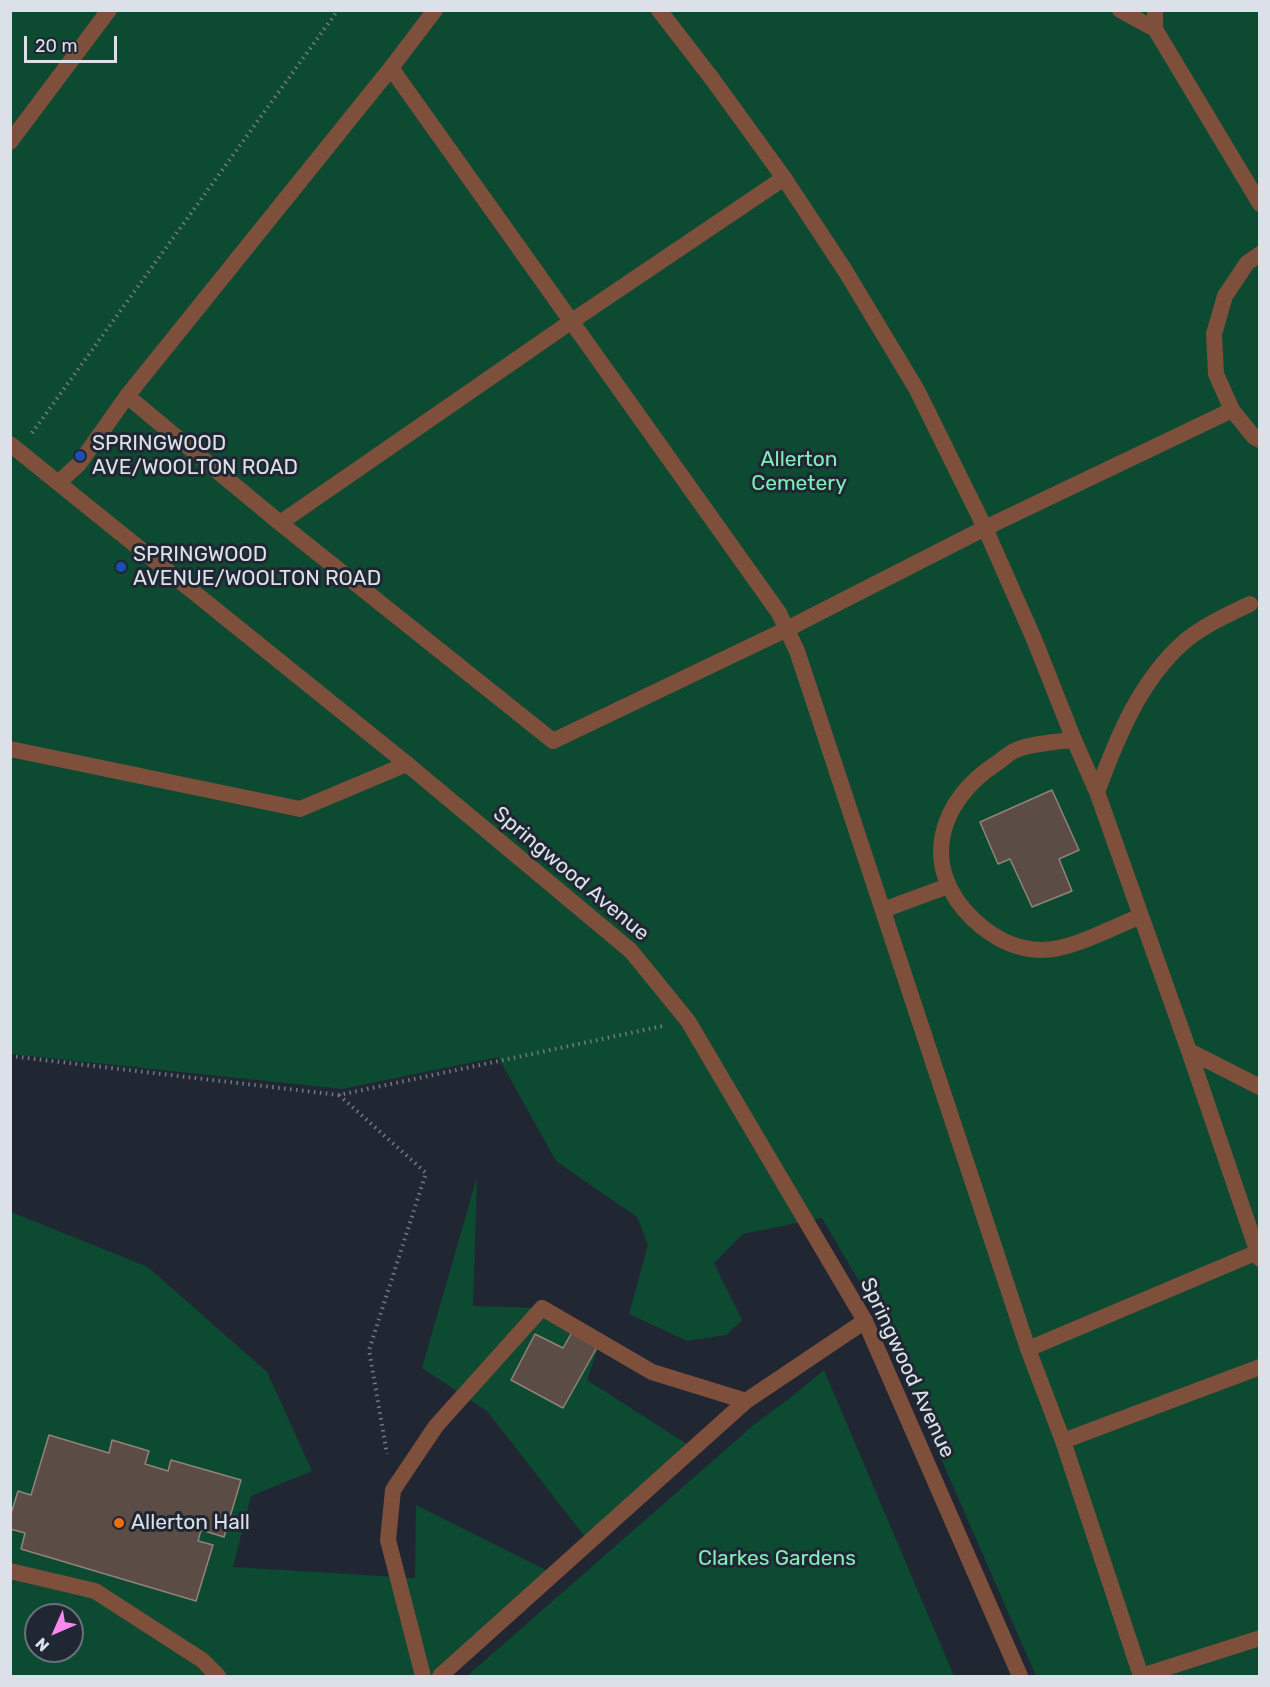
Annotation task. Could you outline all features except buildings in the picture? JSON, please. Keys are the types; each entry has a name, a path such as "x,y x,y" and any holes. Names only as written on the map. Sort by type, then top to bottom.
{"street":[{"path":"10,142 109,10"},
{"path":"59,482 79,464 128,396 435,10"},
{"path":"659,10 784,178 846,272 917,390 985,528 1097,792 1259,1254 1028,1349"},
{"path":"1120,10 1155,29 1260,204"},
{"path":"1155,10 1155,29"},
{"path":"391,68 779,613 787,629 797,651 1028,1349 1063,1441 1141,1676 1260,1638"},
{"path":"280,523 784,178"},
{"path":"1260,254 1247,263 1225,296 1214,334 1216,374 1232,410 1260,440"},
{"path":"128,396 280,523 553,741 787,629 985,528 1232,410"},
{"name":"Springwood Avenue","path":"14,446 407,764 631,951 688,1021 865,1322 1020,1677"},
{"path":"1097,792 1114,747 1138,698 1159,667 1185,641 1211,623 1250,604"},
{"path":"1074,740 1044,743 1016,750 988,768 969,784 955,802 942,833 942,860 948,886 963,910 984,930 1004,942 1027,948 1044,950 1067,946 1141,916"},
{"path":"10,749 300,809 407,764"},
{"path":"883,910 948,886"},
{"path":"1189,1051 1260,1087"},
{"path":"423,1677 388,1540 393,1490 435,1426 542,1308 652,1372 746,1401"},
{"path":"440,1677 746,1401 865,1322"},
{"path":"1063,1441 1260,1367"},
{"path":"10,1571 95,1591 202,1660 218,1677"}],"path":[{"path":"14,446 34,430 338,10"},
{"path":"10,1056 339,1095 688,1021"},
{"path":"339,1095 426,1173 369,1350 393,1490"}],"green space":[{"name":"Allerton Cemetery","path":"11,11 1259,11 1259,1676 1036,1676 877,1312 822,1218 743,1234 714,1263 742,1320 726,1335 687,1341 629,1314 648,1245 637,1217 556,1161 498,1057 342,1089 11,1054"},
{"path":"477,1177 473,1306 542,1308 575,1327 563,1348 535,1334 512,1380 563,1408 600,1342 587,1380 693,1448 589,1542 487,1411 422,1368"},
{"path":"11,1212 148,1267 267,1372 312,1471 251,1496 233,1567 415,1578 416,1505 554,1574 440,1676 11,1676"},
{"name":"Clarkes Gardens","path":"824,1370 954,1676 467,1676 756,1423"}],"place":[{"name":"SPRINGWOOD AVE/WOOLTON ROAD","path":"80,456"},
{"name":"SPRINGWOOD AVENUE/WOOLTON ROAD","path":"121,567"},
{"name":"Allerton Hall","path":"119,1523"}]}
